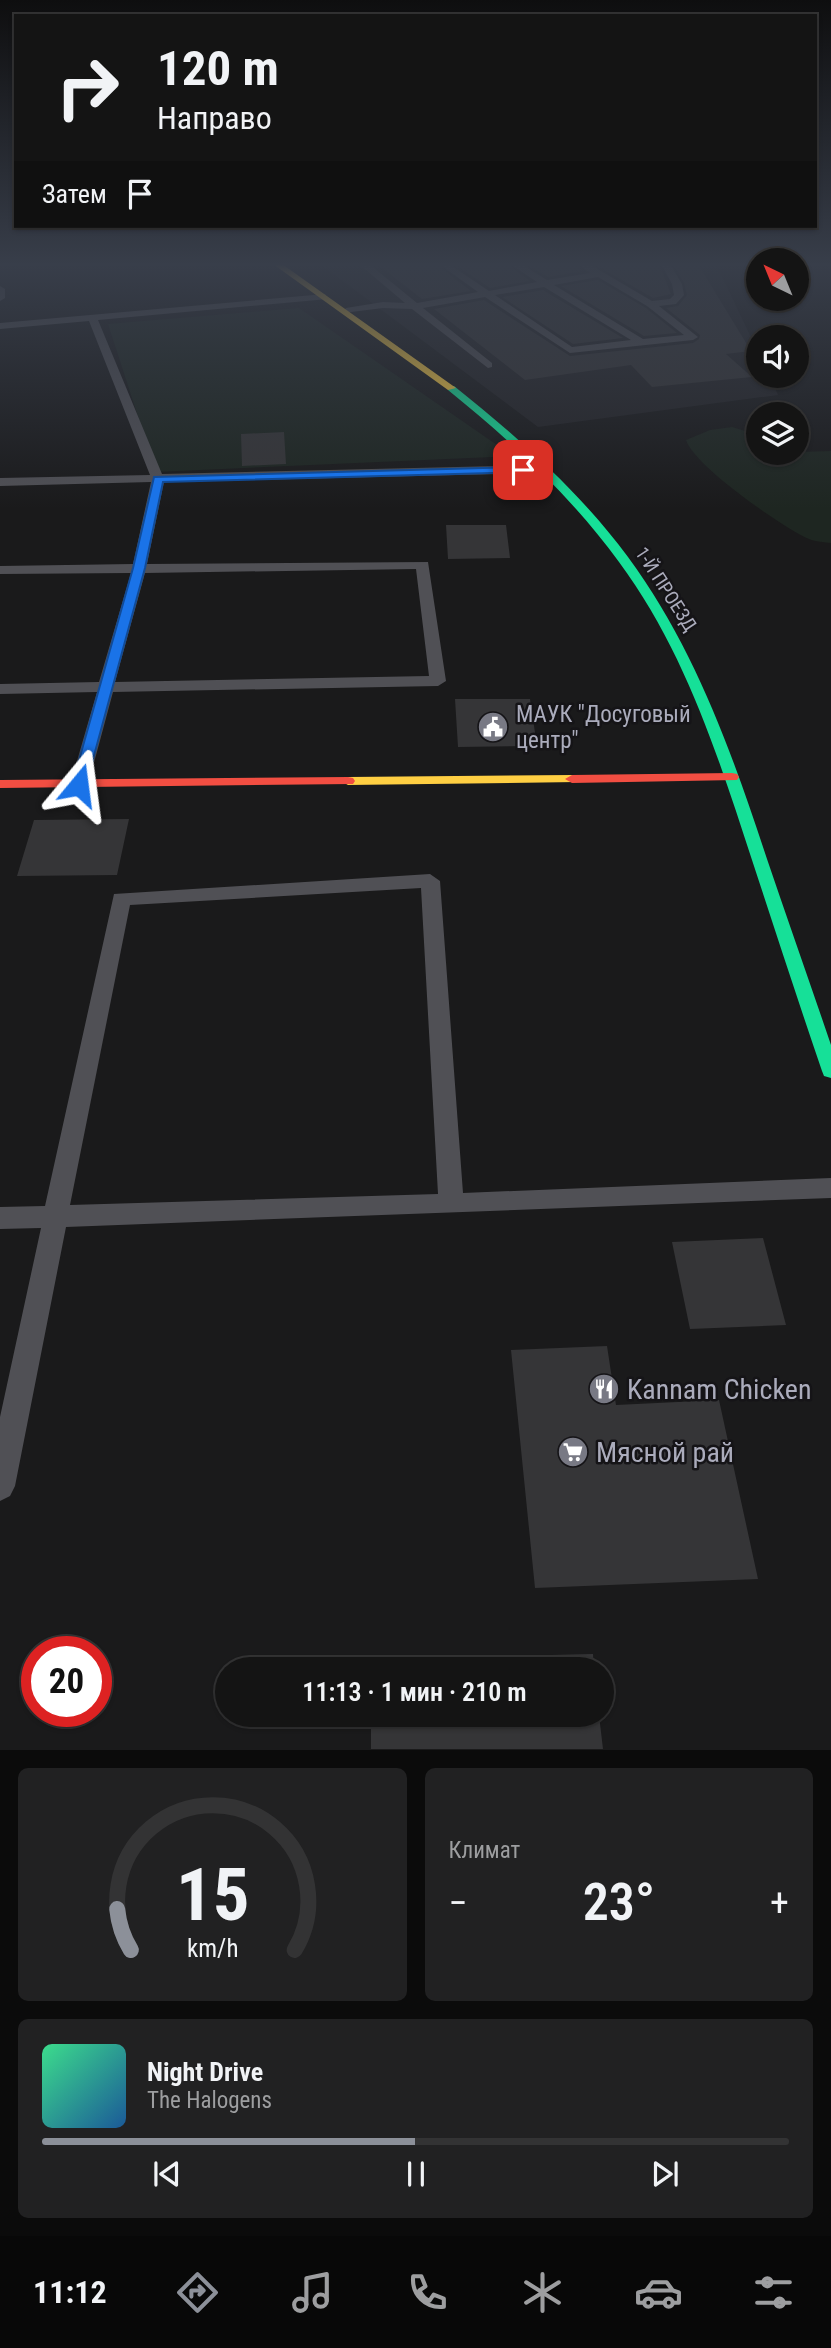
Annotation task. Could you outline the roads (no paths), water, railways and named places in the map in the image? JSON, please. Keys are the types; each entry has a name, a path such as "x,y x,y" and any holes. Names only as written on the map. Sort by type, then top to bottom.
{"street":[{"name":"1-Й ПРОЕЗД","path":"391,346 496,425 546,469 594,520 643,587 679,647 732,777 831,1071"},
{"path":"0,784 732,777"}],"lane":[{"path":"79,785 139,568 158,479 104,346"},
{"path":"464,346 488,365"},
{"path":"563,346 570,350 615,346"},
{"path":"0,482 546,469"},
{"path":"0,570 423,565 438,681 0,689"},
{"path":"0,1486 121,899 430,881 451,1204"},
{"path":"0,1218 451,1204 831,1188"}],"place":[{"name":"МАУК \"Досуговый центр\"","path":"493,727"},
{"name":"Kannam Chicken","path":"604,1389"},
{"name":"Мясной рай","path":"573,1452"}]}
